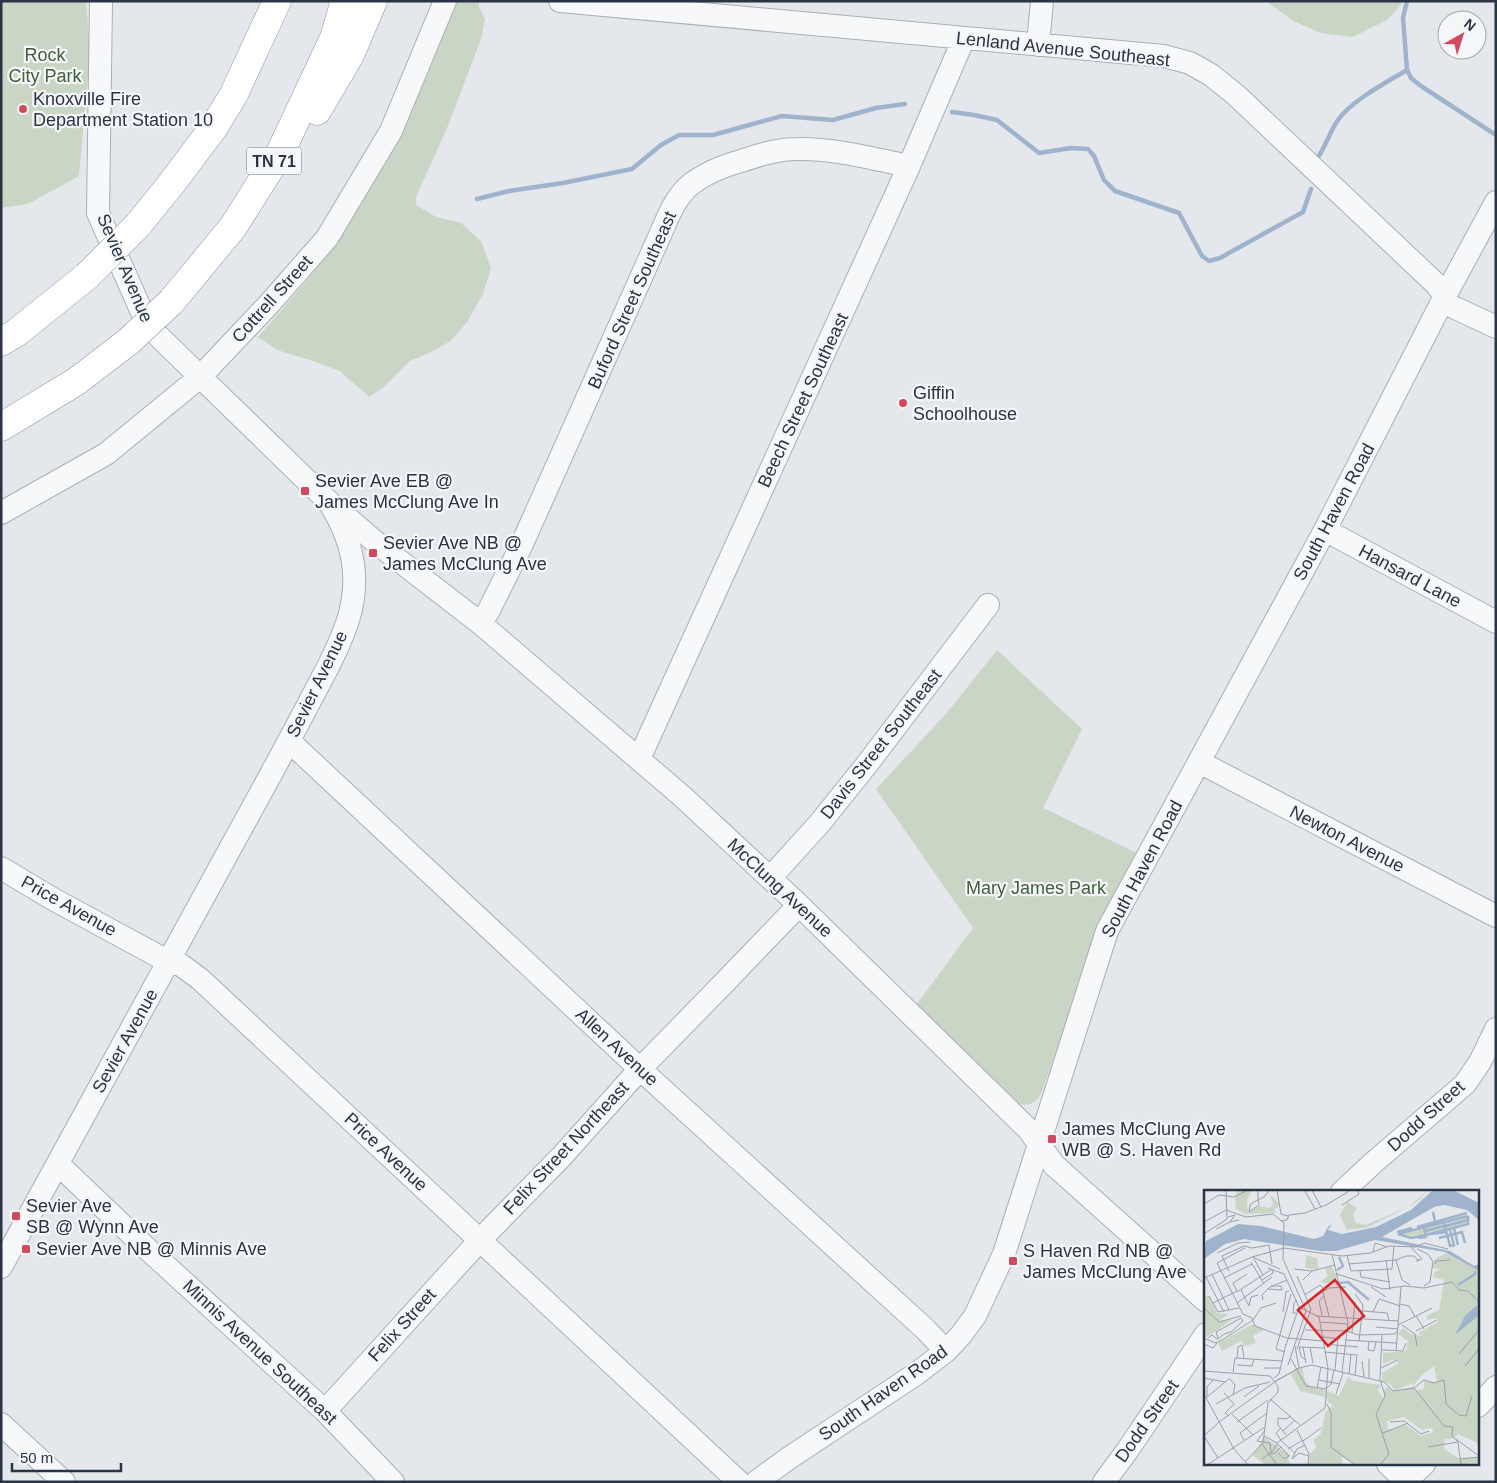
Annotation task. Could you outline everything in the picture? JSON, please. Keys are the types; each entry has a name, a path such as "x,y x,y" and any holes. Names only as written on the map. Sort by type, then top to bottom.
{"highway":[{"path":"1,342 16,333 87,276 138,225 214,127 234,94 278,1"},
{"name":"TN 71","path":"1,427 77,381 129,341 171,302 232,227 281,151 334,38 345,1"},
{"path":"232,227 297,144 350,55 373,1"}],"street":[{"name":"Sevier Avenue","path":"2,1266 289,742 337,648 349,617 353,596 352,553 339,519 329,502 148,326 98,213 100,1"},
{"name":"Cottrell Street","path":"1,513 106,454 200,377 327,238 391,131 445,1"},
{"name":"Lenland Avenue Southeast","path":"560,1 1164,56 1190,63 1211,75 1236,94 1437,285 1451,306 1496,328"},
{"path":"1038,45 1042,1"},
{"name":"Beech Street Southeast","path":"638,759 909,166 964,38"},
{"name":"Buford Street Southeast","path":"480,623 488,612 522,544 656,244 678,200 689,186 710,172 732,163 767,153 795,149 821,150 909,166"},
{"name":"South Haven Road","path":"756,1482 916,1374 946,1351 975,1316 1004,1254 1107,931 1325,530 1445,296 1496,202"},
{"name":"McClung Avenue","path":"329,502 379,545 480,623 683,797 799,905 1029,1130 1054,1165 1204,1299"},
{"name":"Hansard Lane","path":"1325,530 1496,622"},
{"name":"Davis Street Southeast","path":"770,878 819,824 868,763 988,605"},
{"name":"Allen Avenue","path":"289,742 640,1068 925,1329 946,1351"},
{"name":"Newton Avenue","path":"1199,762 1496,916"},
{"name":"Price Avenue","path":"2,870 158,956 180,965 200,979 739,1482"},
{"name":"Felix Street Northeast","path":"480,1240 562,1156 640,1068 799,905"},
{"name":"Dodd Street","path":"1344,1190 1465,1084 1480,1062 1496,1029"},
{"name":"Minnis Avenue Southeast","path":"58,1164 143,1245 325,1410 393,1482"},
{"name":"Felix Street","path":"325,1410 480,1240"},
{"name":"Dodd Street","path":"1104,1482 1127,1452 1204,1337"},
{"path":"1480,1404 1496,1387"},
{"path":"1,1424 64,1482"},
{"path":"1390,1466 1406,1481 1422,1466"}],"green space":[{"name":"Rock City Park","path":"1,1 86,1 90,53 79,176 28,204 1,208"},
{"path":"453,1 479,1 479,7 485,19 481,39 447,128 416,197 416,205 436,217 461,223 481,241 491,268 483,294 467,322 451,341 410,361 383,388 369,397 340,371 277,350 258,337 321,263 369,190 408,110"},
{"path":"1266,1 1404,1 1387,20 1353,37 1320,33 1292,20"},
{"name":"Mary James Park","path":"997,650 1082,729 1043,808 1137,853 1100,928 1041,1094 1036,1100 1027,1105 1017,1103 914,1008 973,928 876,789 946,714"}],"waterway":[{"path":"1318,157 1335,124 1351,106 1370,92 1407,70 1403,18 1407,1"},
{"path":"1407,70 1411,78 1421,86 1496,135"},
{"path":"477,199 509,191 563,183 632,169 661,145 679,135 713,135 782,116 833,120 876,108 905,104"},
{"path":"952,112 997,120 1039,153 1071,148 1088,149 1094,156 1104,180 1115,191 1179,213 1202,256 1209,261 1220,258 1303,212 1311,189"}],"place":[{"name":"Knoxville Fire Department Station 10","path":"23,109"},
{"name":"Giffin Schoolhouse","path":"903,403"},
{"name":"Sevier Ave EB @ James McClung Ave In","path":"305,491"},
{"name":"Sevier Ave NB @ James McClung Ave","path":"373,553"},
{"name":"James McClung Ave WB @ S. Haven Rd","path":"1052,1139"},
{"name":"Sevier Ave SB @ Wynn Ave","path":"16,1216"},
{"name":"Sevier Ave NB @ Minnis Ave","path":"26,1249"},
{"name":"S Haven Rd NB @ James McClung Ave","path":"1013,1261"}]}
